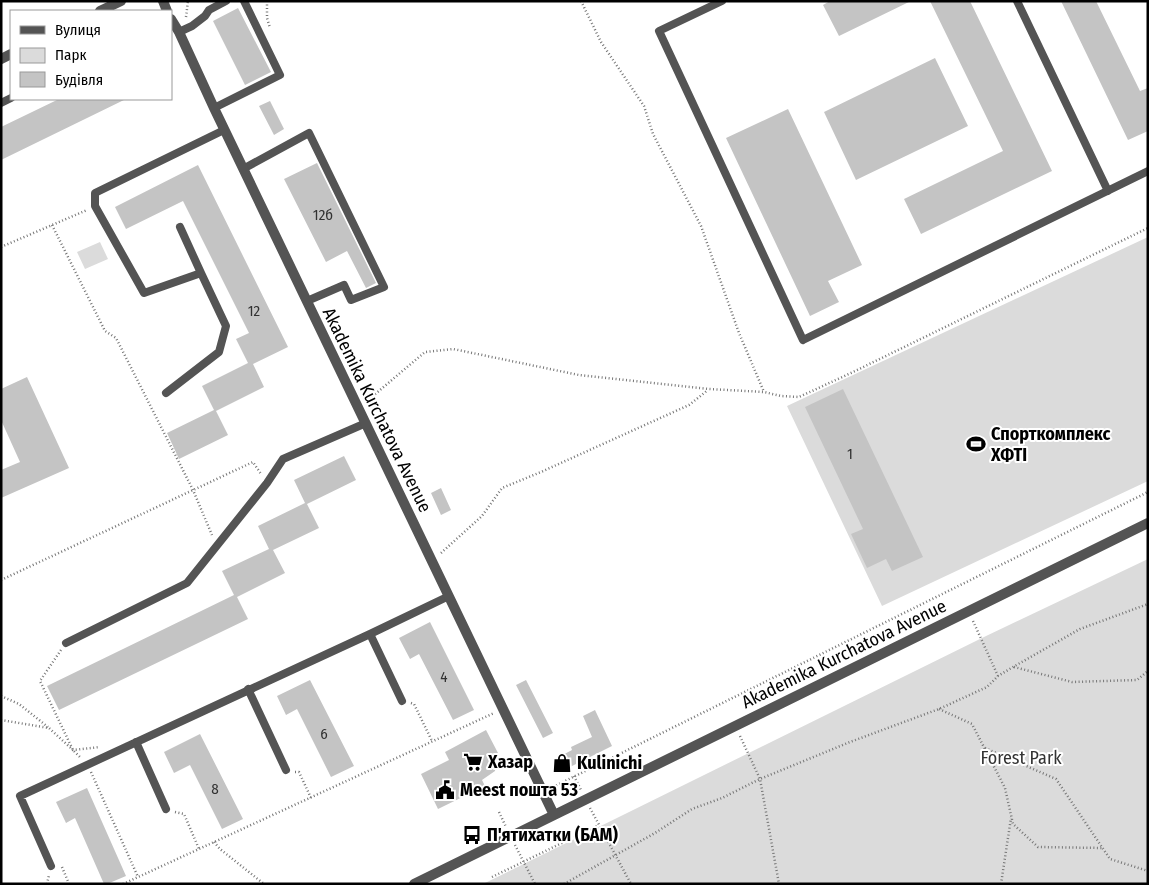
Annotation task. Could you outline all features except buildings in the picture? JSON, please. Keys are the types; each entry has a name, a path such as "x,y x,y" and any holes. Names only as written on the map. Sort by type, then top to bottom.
{"street":[{"path":"102,10 121,1"},
{"name":"Akademika Kurchatova Avenue","path":"172,22 179,32 224,130 554,815"},
{"name":"Akademika Kurchatova Avenue","path":"414,884 1148,523"}],"lane":[{"path":"179,32 192,26 205,16 209,10 226,1"},
{"path":"214,108 280,75 244,1"},
{"path":"722,1 659,31 803,340 1148,172"},
{"path":"1017,1 1108,191"},
{"path":"201,273 144,293 95,206 96,193 224,130"},
{"path":"243,169 309,133 384,287 351,300 344,285 307,302"},
{"path":"166,393 219,352 226,326 180,226"},
{"path":"66,643 187,583 267,483 283,459 366,423"},
{"path":"51,866 20,796 449,596"},
{"path":"370,634 402,702"},
{"path":"248,689 286,770"},
{"path":"136,742 166,809"}],"path":[{"path":"581,1 601,42 644,106 653,134 702,226 739,333 764,392"},
{"path":"1,247 95,206"},
{"path":"52,225 105,331 116,338 193,490 217,546"},
{"path":"358,408 425,352 453,349 579,375 799,397 1148,228"},
{"path":"432,561 482,516 502,488 689,405 709,389"},
{"path":"1,580 253,462 267,483"},
{"path":"543,792 1148,492"},
{"path":"564,884 655,833 692,809 722,798 760,779 850,742 939,709 987,687 998,676 1080,629 1148,604"},
{"path":"969,611 998,676"},
{"path":"1013,667 1072,682 1137,680 1148,671"},
{"path":"1,696 19,704 49,728 72,750 109,746"},
{"path":"402,702 414,704 432,742"},
{"path":"123,884 502,709"},
{"path":"939,709 972,724 1005,788 1014,824 1038,847 1103,848"},
{"path":"1,720 49,728"},
{"path":"736,725 760,779 779,884"},
{"path":"984,748 1056,779 1110,859 1148,871"},
{"path":"286,770 299,772 311,798"},
{"path":"574,776 631,884"},
{"path":"166,809 184,814 199,849"},
{"path":"499,812 535,884"},
{"path":"1001,884 1012,816"},
{"path":"492,877 600,825"},
{"path":"214,842 220,849 264,884"}],"green space":[{"name":"Спорткомплекс ХФТІ","path":"1148,237 1148,481 882,606 787,406"},
{"path":"100,242 108,259 85,269 77,252"},
{"name":"Forest Park","path":"1148,559 1148,884 483,884 984,637"}],"place":[{"name":"Спорткомплекс ХФТІ","path":"976,444"},
{"name":"Хазар","path":"473,762"},
{"name":"Kulinichi","path":"562,763"},
{"name":"Meest пошта 53","path":"445,790"},
{"name":"П'ятихатки (БАМ)","path":"472,835"}]}
